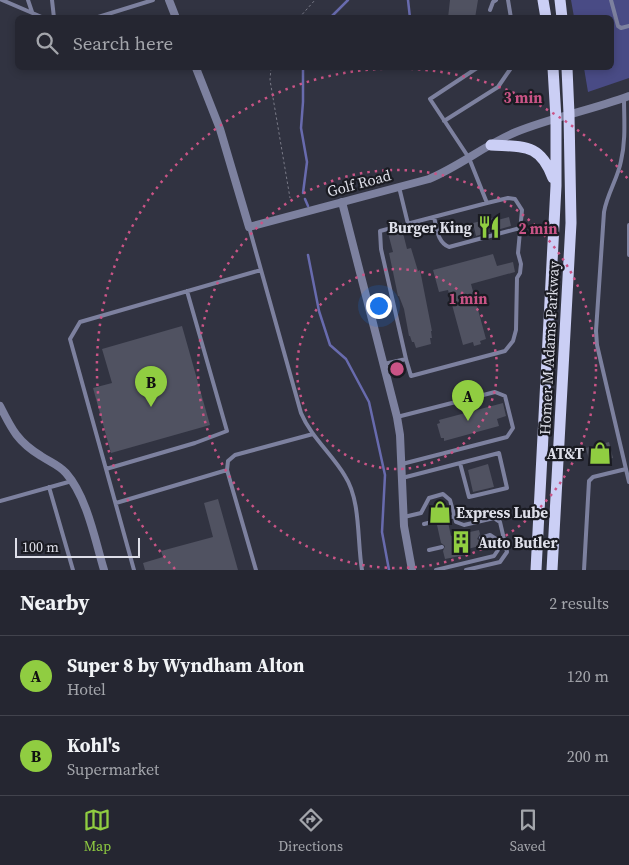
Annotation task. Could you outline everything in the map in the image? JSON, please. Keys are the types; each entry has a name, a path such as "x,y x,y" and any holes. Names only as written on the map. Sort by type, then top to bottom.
{"main road":[{"path":"544,0 546,15"},
{"path":"560,0 562,15"},
{"name":"Homer M Adams Parkway","path":"536,570 556,186 556,119 552,70"},
{"name":"Homer M Adams Parkway","path":"552,570 571,223 570,114 567,70"},
{"path":"491,144 516,146 535,151 543,157 556,186"}],"street":[{"path":"169,0 175,15"},
{"path":"197,70 220,129 249,227"},
{"name":"Golf Road","path":"249,227 429,179 449,170 491,144 517,132 626,97"},
{"path":"342,202 397,417 402,464 404,517 412,570"},
{"path":"0,406 17,437 41,456 62,468 72,481 83,502 104,570"}],"lane":[{"path":"2,0 38,15"},
{"path":"16,0 19,7"},
{"path":"28,0 32,12"},
{"path":"52,0 54,15"},
{"path":"104,15 153,0"},
{"path":"490,10 493,2 496,0"},
{"path":"508,0 510,15"},
{"path":"611,0 618,26 621,28 629,26"},
{"path":"474,70 430,99 469,158 487,203"},
{"path":"444,121 498,88 510,70"},
{"path":"626,97 621,162 606,199 604,212 596,331 601,368 629,482"},
{"path":"399,187 408,224"},
{"path":"508,198 515,199 522,210 518,253 521,264 520,273 517,278 516,330 512,341 505,351 411,376 381,250 380,231 487,203 508,198"},
{"path":"434,217 440,241 449,246 520,228"},
{"path":"629,225 629,255"},
{"path":"249,227 301,413 305,423 345,476 350,486 355,506 362,570"},
{"path":"134,570 70,339 80,322 261,270"},
{"path":"106,469 195,443 227,431 187,291"},
{"path":"384,364 406,359"},
{"path":"397,417 496,392 505,396 513,428 507,437 402,464"},
{"path":"256,570 227,470 228,461 235,456 313,434"},
{"path":"402,478 460,463 499,453 507,488 469,497 460,463"},
{"path":"584,570 589,482 593,477 626,469"},
{"path":"116,503 227,470"},
{"path":"0,501 72,481"},
{"path":"49,487 73,570"},
{"path":"404,517 421,513 429,498 443,494 450,500 456,522 464,525 494,518 500,522 507,552 500,562 466,570"},
{"path":"447,518 455,516"},
{"path":"424,524 436,521"},
{"path":"436,570 494,556 498,550 496,539 490,535 481,538"},
{"path":"430,550 442,547"}],"path":[{"path":"302,15 315,0"},
{"path":"270,70 270,80 290,198"}],"shaded area":[{"path":"571,0 629,0 629,78 588,92 584,70 614,70 614,15 574,15"}],"building":[{"path":"450,0 478,0 476,15 448,15"},
{"name":"Burger King","path":"509,217 511,226 476,236 473,223 493,218 494,221"},
{"path":"402,229 407,249 411,248 418,271 420,270 432,331 431,344 416,348 409,336 389,253 393,252 388,233"},
{"path":"493,254 497,266 513,262 515,272 471,284 486,339 480,341 481,344 474,346 473,342 463,345 448,290 439,292 433,270"},
{"path":"182,326 210,425 111,453 93,388 112,383 102,349"},
{"path":"503,403 506,416 497,419 499,426 444,441 444,438 441,438 437,424 440,423 439,420"},
{"name":"AT&T","path":"609,442 613,458 590,464 586,448"},
{"path":"488,464 494,487 473,492 468,470"},
{"path":"218,499 238,570 145,570 143,563 163,557 161,551 213,537 204,503"},
{"name":"Auto Butler","path":"443,503 446,515 443,518 448,522 451,536 479,530 480,534 477,539 483,545 464,550 465,555 445,559 443,551 445,546 441,543 437,525 440,521 435,517 432,506"}],"waterway":[{"path":"333,15 348,0"},
{"path":"408,0 410,15"},
{"path":"303,70 301,128 307,162 303,193"},
{"path":"305,199 308,206"},
{"path":"308,255 319,311 330,345 346,359 369,402 385,475 382,532 389,570"}],"place":[{"name":"Burger King","path":"489,227"},
{"name":"Kohl's","path":"151,407"},
{"name":"Super 8 by Wyndham Alton","path":"468,421"},
{"name":"AT&T","path":"600,453"},
{"name":"Express Lube","path":"440,512"},
{"name":"Auto Butler","path":"461,542"}]}
